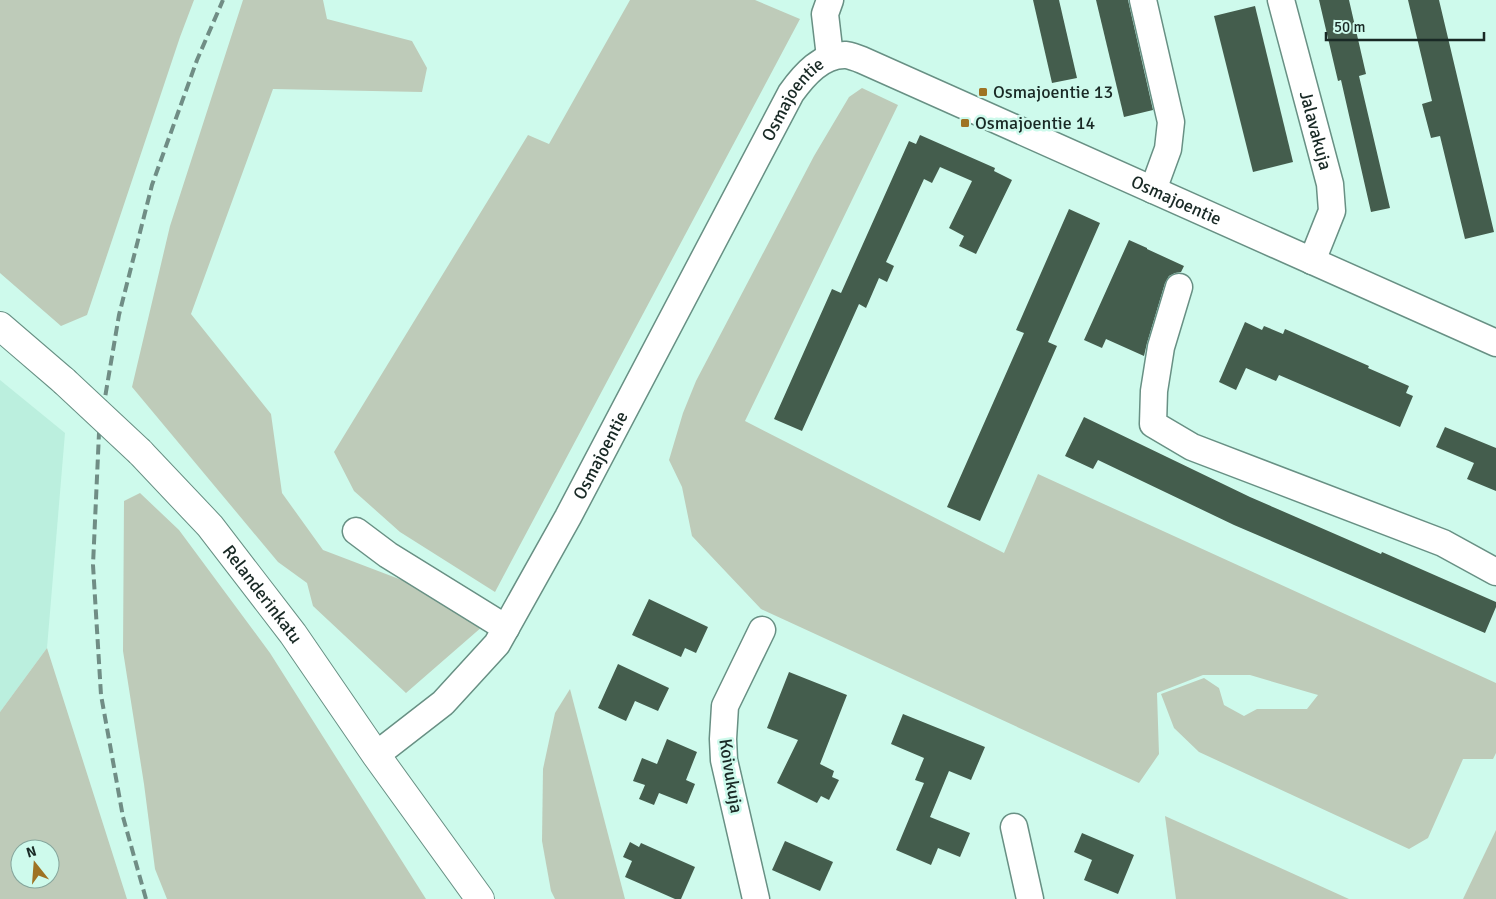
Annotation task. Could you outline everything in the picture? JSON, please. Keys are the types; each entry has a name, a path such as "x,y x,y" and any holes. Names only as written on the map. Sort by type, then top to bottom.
{"main road":[{"name":"Relanderinkatu","path":"0,326 64,381 140,452 210,526 293,634 376,755 480,899"}],"street":[{"path":"830,0 825,14 830,58"},
{"path":"1143,0 1171,122 1168,149 1153,190"},
{"name":"Jalavakuja","path":"1281,0 1330,184 1332,211 1312,260"},
{"name":"Osmajoentie","path":"376,755 443,703 497,644 568,517 791,93 804,76 830,58 846,55 862,60 1496,343"},
{"path":"1179,287 1161,347 1154,391 1153,424 1192,447 1442,543 1496,572"},
{"path":"356,531 388,555 506,628"},
{"name":"Koivukuja","path":"756,899 724,760 722,739 725,706 762,630"},
{"path":"1014,826 1030,899"}],"shaded area":[{"path":"0,0 194,0 87,315 61,326 0,273"},
{"path":"243,0 323,0 327,19 412,41 427,68 422,92 273,89 191,314 271,414 282,493 323,550 470,606 483,626 406,693 313,606 307,583 278,562 132,387 170,226"},
{"path":"630,0 755,0 800,19 495,592 400,532 354,491 334,452 528,135 549,144"},
{"path":"862,88 898,105 745,421 1004,553 1038,474 1496,683 1496,753 1493,759 1463,759 1428,838 1409,849 1199,752 1174,728 1161,694 1204,678 1219,688 1224,705 1244,716 1257,709 1307,709 1318,695 1250,675 1203,675 1157,693 1159,754 1139,783 761,609 692,536 682,487 669,460 683,413 696,381 814,156 849,97"},
{"path":"0,380 65,433 47,648 0,712"},
{"path":"140,493 179,530 270,653 426,899 167,899 155,869 123,651 124,501"},
{"path":"47,648 127,899 0,899 0,712"},
{"path":"570,689 625,899 555,899 551,891 542,841 543,769 555,713"},
{"path":"1165,816 1349,899 1176,899"},
{"path":"1496,830 1496,899 1463,899"}],"building":[{"path":"1033,0 1059,0 1077,78 1052,83"},
{"path":"1096,0 1128,0 1153,110 1124,117"},
{"path":"1319,0 1349,0 1366,74 1359,76 1390,208 1371,212 1341,80 1338,81"},
{"path":"1408,0 1439,0 1494,232 1465,239 1440,136 1431,138 1422,104 1432,101"},
{"path":"1255,6 1293,162 1253,172 1214,16"},
{"path":"920,135 995,168 994,171 1012,180 976,254 959,246 964,236 949,228 972,181 940,167 932,183 924,179 886,262 894,266 887,282 879,278 866,308 859,304 802,431 774,419 832,289 841,293 909,141 916,144"},
{"path":"1069,209 1100,223 1048,342 1057,346 980,521 947,507 1024,333 1016,330"},
{"path":"1129,240 1184,266 1181,272 1169,276 1165,283 1144,356 1106,339 1102,348 1084,340"},
{"path":"1245,322 1262,330 1264,326 1283,334 1285,329 1409,386 1406,393 1413,396 1400,427 1279,375 1276,381 1246,368 1236,390 1219,382"},
{"path":"1084,417 1250,497 1496,602 1496,607 1485,633 1234,525 1098,460 1093,469 1065,456"},
{"path":"1445,427 1496,448 1496,491 1467,479 1474,463 1436,447"},
{"path":"649,599 708,627 696,653 685,648 681,657 632,635"},
{"path":"618,664 669,688 658,711 635,701 626,721 598,708"},
{"path":"789,672 847,695 820,764 834,771 832,777 839,780 829,800 821,796 817,803 777,783 798,740 767,728"},
{"path":"903,714 985,747 971,780 949,771 930,817 970,833 960,857 938,848 931,865 896,850 924,783 915,780 924,758 891,744"},
{"path":"667,739 697,752 686,780 695,784 687,804 659,793 654,805 639,799 645,785 633,781 642,758 657,764"},
{"path":"1082,833 1134,855 1118,894 1084,880 1092,860 1074,852"},
{"path":"785,841 833,862 820,891 772,870"},
{"path":"630,842 639,847 641,843 695,867 681,899 675,899 625,877 632,861 623,857"}],"railway":[{"path":"146,899 123,817 101,695 93,565 99,433 119,315 152,185 197,60 223,0"}],"place":[{"name":"Osmajoentie 13","path":"983,92"},
{"name":"Osmajoentie 14","path":"965,123"}]}
